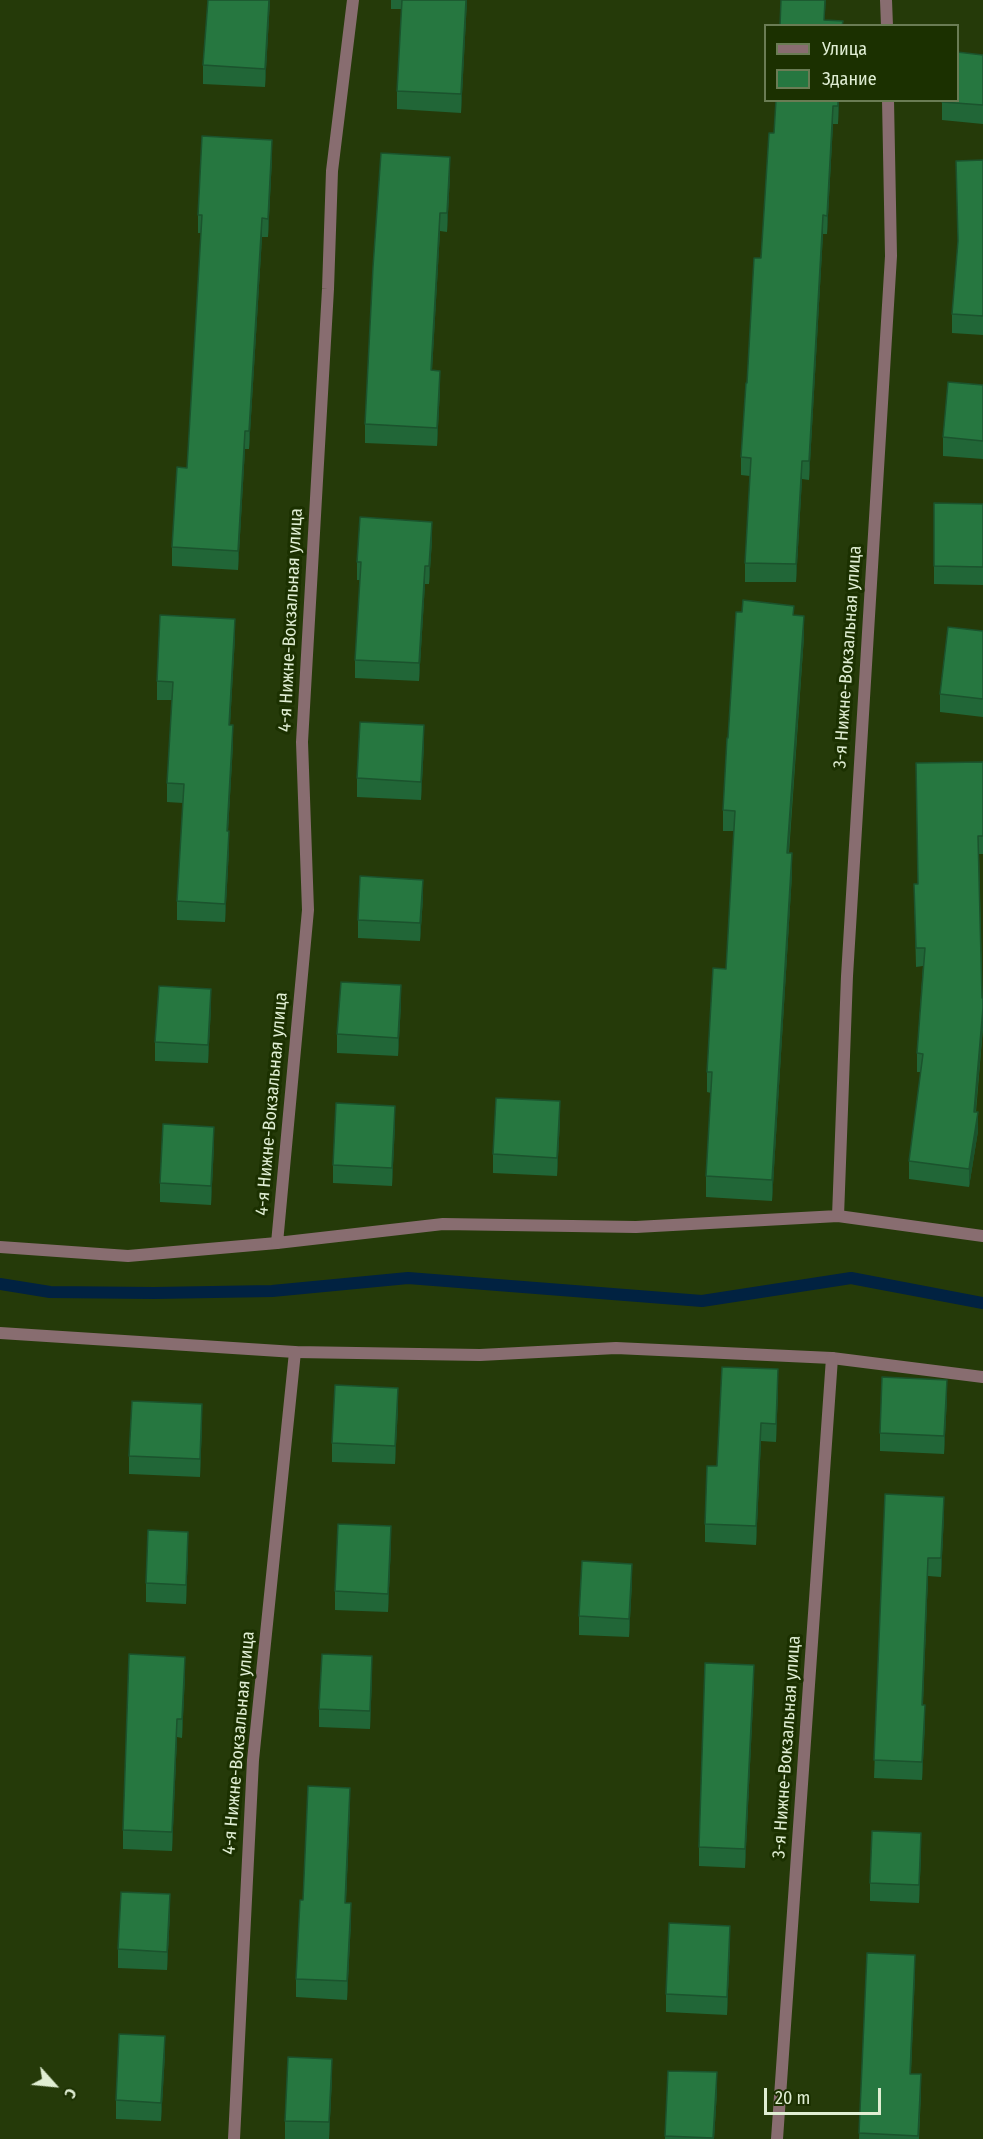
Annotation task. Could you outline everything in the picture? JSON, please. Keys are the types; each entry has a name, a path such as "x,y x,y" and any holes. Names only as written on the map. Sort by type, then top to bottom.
{"street":[{"name":"4-я Нижне-Вокзальная улица","path":"277,1243 308,910 302,741 328,289 332,171 353,0"},
{"path":"886,0 887,24"},
{"name":"3-я Нижне-Вокзальная улица","path":"838,1216 847,976 891,256 888,102"},
{"path":"0,1247 128,1256 277,1243 443,1224 636,1227 838,1216 983,1236"},
{"path":"0,1333 295,1352 480,1355 616,1348 832,1358 983,1377"},
{"name":"4-я Нижне-Вокзальная улица","path":"234,2139 253,1760 295,1352"},
{"name":"3-я Нижне-Вокзальная улица","path":"777,2139 832,1358"}],"building":[{"path":"208,0 269,0 265,69 203,65"},
{"path":"402,0 466,0 461,94 397,91"},
{"path":"781,0 825,0 824,20 843,21 842,24 780,24"},
{"path":"959,52 983,55 983,105 942,102 959,102"},
{"path":"776,102 838,102 838,106 833,106 827,216 823,215 809,461 802,461 796,564 745,563 751,458 741,457 754,258 761,258 769,133 774,133"},
{"path":"202,136 272,140 268,219 262,218 249,431 245,431 238,551 172,547 177,467 187,468 202,215 198,215"},
{"path":"381,153 450,157 447,213 440,213 431,370 440,371 437,428 365,424"},
{"path":"983,160 983,316 952,314 958,241 956,161"},
{"path":"948,382 983,385 983,441 943,437"},
{"path":"934,503 983,504 983,567 934,566"},
{"path":"360,517 432,522 429,566 425,566 419,663 355,660 361,562 357,562"},
{"path":"743,600 794,606 793,615 804,616 787,853 792,853 772,1180 706,1176 712,1072 707,1072 713,968 726,969 735,811 723,810 727,738 736,612 742,612"},
{"path":"160,615 235,619 229,725 233,725 225,904 177,901 184,784 167,783 173,682 157,681"},
{"path":"948,627 983,631 983,699 940,694"},
{"path":"360,722 424,725 421,782 357,778"},
{"path":"983,762 983,836 978,836 983,1008 974,1112 978,1112 969,1169 909,1161 923,1054 917,1053 925,948 916,948 914,884 918,884 916,763"},
{"path":"360,876 423,880 420,923 358,920"},
{"path":"341,982 401,985 398,1038 337,1034"},
{"path":"159,986 211,989 208,1045 155,1042"},
{"path":"496,1098 560,1101 557,1158 493,1154"},
{"path":"336,1103 395,1106 392,1168 333,1165"},
{"path":"163,1124 214,1127 211,1186 160,1183"},
{"path":"722,1367 778,1369 776,1424 761,1423 756,1526 705,1524 707,1466 717,1466"},
{"path":"882,1377 947,1380 944,1436 880,1433"},
{"path":"335,1385 398,1388 395,1446 332,1443"},
{"path":"132,1401 202,1404 200,1459 129,1456"},
{"path":"885,1494 944,1497 941,1558 928,1558 922,1762 874,1760"},
{"path":"338,1524 391,1526 388,1594 335,1591"},
{"path":"148,1530 188,1532 186,1585 146,1583"},
{"path":"582,1561 632,1564 629,1619 579,1616"},
{"path":"129,1654 185,1657 182,1719 177,1719 172,1832 123,1830"},
{"path":"322,1654 372,1656 370,1711 319,1709"},
{"path":"705,1663 754,1665 745,1849 699,1847"},
{"path":"308,1786 350,1788 345,1903 351,1903 347,1981 296,1979 300,1900 303,1900"},
{"path":"872,1831 921,1833 919,1885 870,1883"},
{"path":"121,1892 170,1894 167,1952 118,1949"},
{"path":"669,1923 730,1926 727,1997 666,1994"},
{"path":"867,1953 915,1955 910,2074 921,2074 918,2136 859,2133"},
{"path":"119,2034 165,2036 161,2103 116,2100"},
{"path":"288,2057 332,2059 329,2122 285,2121"},
{"path":"668,2071 717,2072 713,2138 665,2136"}],"waterway":[{"path":"0,1284 50,1292 154,1293 272,1291 408,1278 702,1301 851,1278 983,1303"}]}
